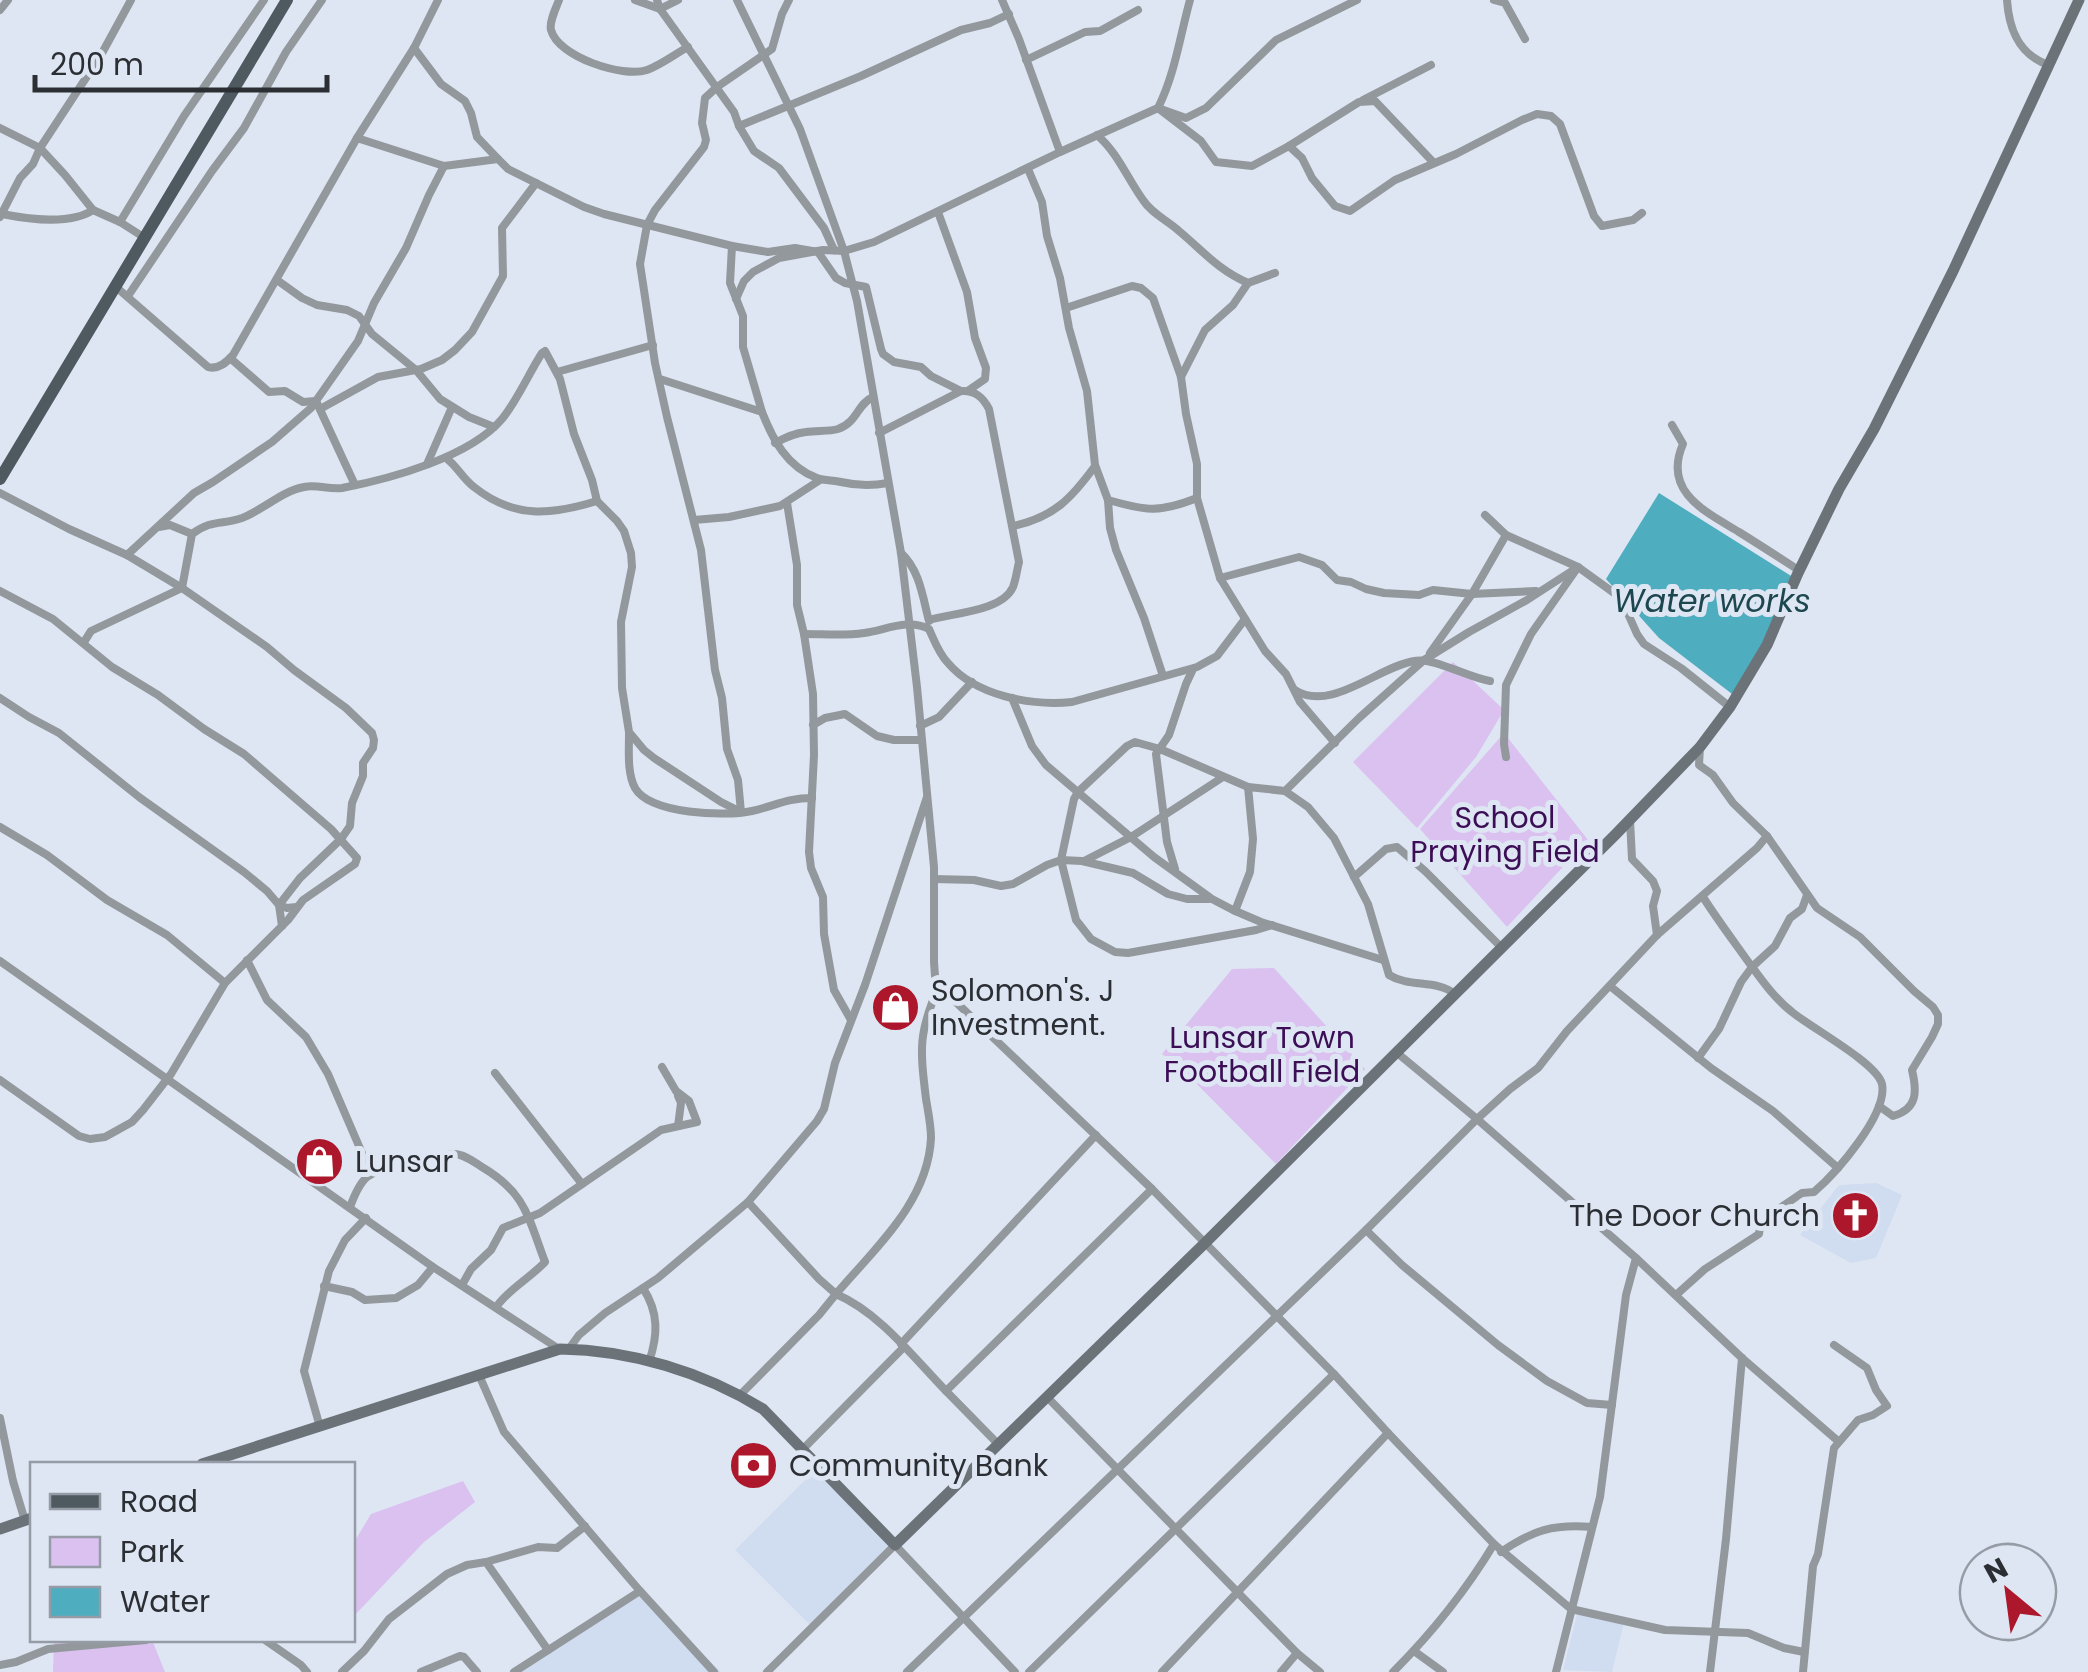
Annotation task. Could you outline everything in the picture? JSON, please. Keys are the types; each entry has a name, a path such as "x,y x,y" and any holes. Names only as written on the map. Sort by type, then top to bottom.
{"main road":[{"path":"0,479 122,292 144,238 286,0"}],"street":[{"path":"0,10 8,0"},
{"path":"93,210 71,219 1,215 131,0"},
{"path":"120,222 219,62 264,0"},
{"path":"322,0 286,52 244,128 122,292 208,367 218,368 230,358 357,138 414,48 438,0"},
{"path":"558,0 552,33 572,54 607,68 645,70 688,47"},
{"path":"635,0 659,4 678,0"},
{"path":"737,0 800,129 844,251 901,553 923,622 948,664 972,682 998,694 1072,702 1194,668 1218,656 1245,619"},
{"path":"741,812 738,780 727,749 703,566 660,379 640,264 654,210 704,147 705,98 772,49 790,0"},
{"path":"1002,0 1060,152"},
{"path":"736,299 744,281 764,264 874,242 1158,108 1175,68 1190,0"},
{"path":"1158,108 1186,118 1206,108 1276,40 1357,0"},
{"path":"1494,0 1505,3 1525,39"},
{"path":"2007,0 2009,22 2021,46 2029,56 2050,65"},
{"path":"767,1672 1205,1243 1700,747 1730,707 1767,645 1839,490 1909,359 2079,0"},
{"path":"659,4 734,112 754,151 778,168 824,228 834,250"},
{"path":"1026,60 1085,32 1100,31 1138,10"},
{"path":"739,126 961,30 1009,14"},
{"path":"414,48 441,84 465,102 477,137 508,169 584,207 648,225 768,252 795,248 818,252 836,278 866,288 883,354 979,396 989,410 1019,562 1009,593 987,607 923,622 864,633 804,634"},
{"path":"1158,108 1201,142 1216,162 1252,166 1359,102 1431,65"},
{"path":"1359,102 1375,101 1434,163"},
{"path":"1289,146 1302,158 1312,178 1335,206 1350,211 1396,180 1522,120 1537,114 1551,116 1560,124 1594,216 1602,226 1633,220 1642,214"},
{"path":"0,128 40,148 93,210 144,238"},
{"path":"1097,135 1115,153 1152,211 1209,260 1248,284"},
{"path":"357,138 444,166 498,159"},
{"path":"318,405 406,248 444,166"},
{"path":"1028,169 1042,202 1047,236 1087,391 1095,465 1108,500 1110,528 1164,676"},
{"path":"126,555 194,493 272,442 318,405 386,374 416,370 442,360 455,350 472,332 504,276 502,228 536,183"},
{"path":"879,433 985,379 986,368 974,338 967,292 938,212"},
{"path":"732,246 730,284 743,316 742,347 775,443 804,472 820,480 866,486 888,483"},
{"path":"1182,377 1204,330 1233,305 1248,284 1275,273"},
{"path":"277,280 317,305 359,316 372,334 416,370 440,399 494,427"},
{"path":"1066,308 1122,289 1141,288 1153,298 1182,377 1197,464 1197,498 1220,578 1265,652 1286,674 1300,702 1334,743"},
{"path":"557,372 653,345"},
{"path":"182,588 192,534 202,526 240,519 300,487 331,489 355,485 446,458 494,427 506,414 542,352 547,352 567,398 574,434 597,501 617,521 631,553 620,642 631,779 642,797 694,812 751,812 792,798 812,798"},
{"path":"230,358 269,392 286,391 318,405"},
{"path":"660,379 762,412"},
{"path":"775,443 804,432 841,428 854,420 863,402 872,397"},
{"path":"318,405 355,485"},
{"path":"427,464 452,407"},
{"path":"1672,425 1683,444 1676,460 1688,496 1701,510 1800,571"},
{"path":"446,458 471,486 513,509 551,513 597,501"},
{"path":"1013,526 1036,521 1055,510 1075,493 1095,465"},
{"path":"694,520 759,512 787,503 820,480"},
{"path":"0,493 126,555 182,588 267,647 346,708 372,734 373,748 363,763 364,776 352,803 350,826 279,905"},
{"path":"1108,500 1154,510 1197,498"},
{"path":"787,503 797,605 813,694 811,868 824,897 824,934 834,990 852,1020"},
{"path":"1485,514 1506,535 1578,566 1621,598 1644,644 1730,707"},
{"path":"158,527 170,525 192,534"},
{"path":"1424,660 1472,594 1506,535"},
{"path":"901,553 911,564 926,598 920,726 934,879 934,976 939,986 1152,1189 1502,1552 1571,1609 1665,1630 1748,1634 1804,1652"},
{"path":"1220,578 1299,557 1322,565 1337,580 1384,593 1541,591"},
{"path":"1285,791 1424,660 1578,566"},
{"path":"1506,757 1506,685 1531,634 1578,566"},
{"path":"84,642 91,631 182,588"},
{"path":"0,590 53,619 112,667 244,754 341,839 357,858 310,894 225,983 168,1080 132,1122 105,1137 78,1136 0,1080"},
{"path":"1295,690 1308,696 1338,694 1397,666 1424,660 1490,681"},
{"path":"1177,873 1170,860 1156,754 1169,735 1194,668"},
{"path":"920,726 939,716 972,682"},
{"path":"0,698 59,732 126,788 268,891 279,905 282,926"},
{"path":"1012,698 1036,754 1131,837 1212,899 1272,925 1384,960"},
{"path":"813,725 845,714 877,736 921,740"},
{"path":"629,732 654,758 741,812"},
{"path":"1272,925 1128,953 1115,952 1091,940 1076,920 1061,860 1078,792 1132,743 1160,749 1248,787 1285,791 1322,820 1368,904 1386,970 1406,983 1446,987 1456,994"},
{"path":"1700,747 1699,765 1713,774 1733,803 1766,836 1817,908 1871,946 1938,1014 1932,1037 1912,1070 1916,1096 1898,1116 1879,1106"},
{"path":"1082,862 1110,850 1224,777"},
{"path":"1236,912 1250,872 1253,840 1248,787"},
{"path":"564,1350 604,1312 643,1288 748,1202 817,1121 928,793"},
{"path":"1630,819 1632,860 1657,890 1653,906 1658,935"},
{"path":"0,827 167,936 225,983"},
{"path":"907,1672 1477,1119 1538,1068 1567,1031 1658,935 1746,859 1766,836"},
{"path":"1354,877 1386,849 1398,847 1502,948"},
{"path":"934,879 974,880 1001,886 1061,860 1133,873 1168,894 1187,899 1212,899"},
{"path":"1698,1058 1719,1029 1732,996 1752,967 1775,946 1790,918 1802,909 1807,894"},
{"path":"1676,1295 1759,1234 1761,1221 1802,1193 1814,1192 1838,1168 1874,1116 1882,1082 1834,1040 1791,1012 1770,991 1703,897"},
{"path":"279,905 296,908"},
{"path":"247,960 267,1000 306,1037 328,1074 371,1174"},
{"path":"0,961 434,1267 564,1350"},
{"path":"740,1395 820,1315 903,1215 920,1187 931,1138 920,1050 923,1027 939,986"},
{"path":"1610,986 1698,1058 1773,1110 1838,1168"},
{"path":"1396,1052 1636,1258 1838,1441"},
{"path":"662,1067 681,1102 678,1126"},
{"path":"495,1073 582,1184"},
{"path":"462,1285 504,1228 529,1219 661,1130 697,1122 689,1101 676,1092"},
{"path":"803,1449 1096,1134"},
{"path":"350,1207 358,1185 371,1174 436,1157 464,1156 504,1179 529,1219 545,1262 497,1306"},
{"path":"946,1391 1152,1189"},
{"path":"748,1202 819,1279 836,1294 856,1303 999,1445"},
{"path":"320,1428 304,1370 324,1286 337,1253 366,1218"},
{"path":"1366,1230 1402,1266 1547,1381 1587,1403 1612,1405"},
{"path":"1556,1672 1600,1498 1626,1295 1636,1258"},
{"path":"324,1286 352,1292 365,1300 396,1298 418,1285 434,1267"},
{"path":"643,1288 656,1320 656,1340 649,1362"},
{"path":"1802,1672 1813,1566 1834,1448 1858,1420 1886,1406 1867,1368 1834,1346"},
{"path":"209,1462 564,1350 588,1350 649,1362 694,1374 740,1395 771,1416 1015,1672"},
{"path":"1710,1672 1742,1358"},
{"path":"1029,1672 1334,1374"},
{"path":"479,1375 504,1432 714,1672"},
{"path":"1047,1397 1320,1672"},
{"path":"0,1418 29,1520 0,1529"},
{"path":"1162,1672 1388,1433"},
{"path":"342,1672 389,1619 455,1569 538,1547 557,1548 585,1526"},
{"path":"1502,1552 1532,1532 1592,1527"},
{"path":"1393,1672 1442,1621 1494,1544"},
{"path":"486,1562 548,1650"},
{"path":"514,1672 640,1591"},
{"path":"0,1665 48,1649 124,1642"},
{"path":"267,1642 307,1672"},
{"path":"1414,1651 1443,1672"},
{"path":"1281,1672 1297,1653"},
{"path":"421,1672 460,1656 476,1672"}],"shaded area":[{"name":"The Door Church","path":"1876,1183 1902,1195 1876,1258 1851,1263 1800,1235 1839,1185"},
{"path":"819,1466 895,1545 812,1627 735,1550"},
{"path":"640,1591 721,1672 516,1672"},
{"path":"1579,1607 1624,1622 1612,1672 1563,1670"}],"green space":[{"path":"1453,662 1504,710 1476,757 1417,828 1353,762"},
{"name":"School Praying Field","path":"1504,733 1588,840 1507,927 1420,829"},
{"name":"Lunsar Town Football Field","path":"1274,968 1365,1069 1276,1164 1182,1069 1162,1054 1232,969"},
{"path":"463,1481 475,1502 424,1542 355,1615 355,1541 371,1514"},
{"path":"54,1642 153,1642 165,1672 53,1672"}],"water":[{"name":"Water works","path":"1659,493 1796,579 1736,697 1659,638 1606,579"}],"place":[{"name":"Solomon's. J Investment.","path":"896,1007"},
{"name":"Lunsar","path":"320,1161"},
{"name":"The Door Church","path":"1855,1215"},
{"name":"Community Bank","path":"754,1465"}]}
